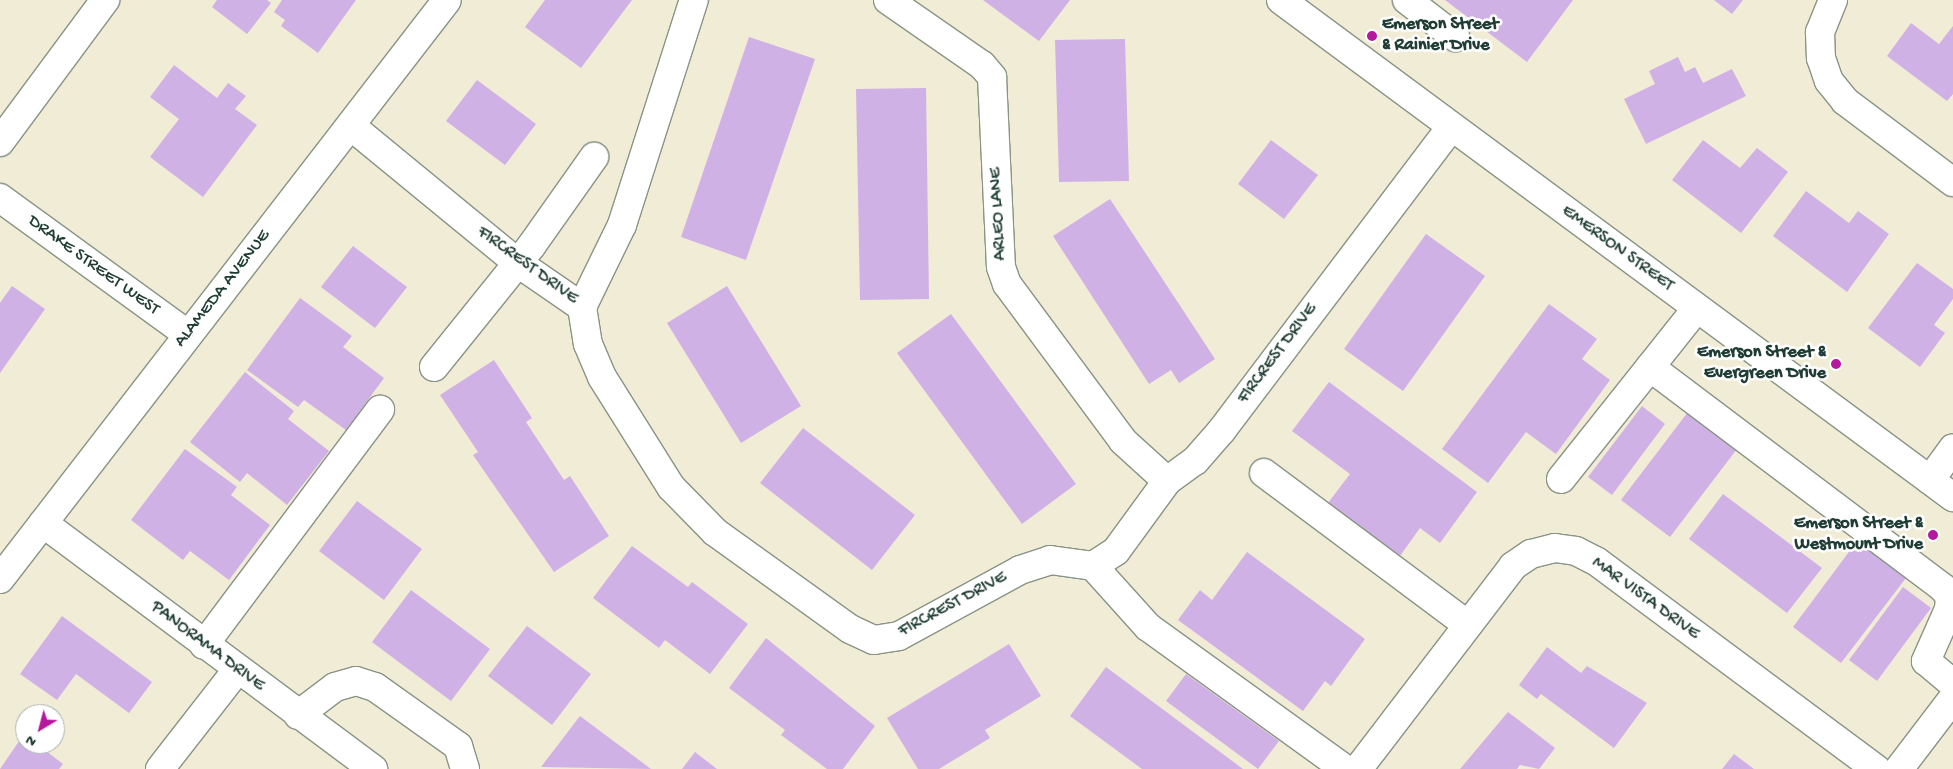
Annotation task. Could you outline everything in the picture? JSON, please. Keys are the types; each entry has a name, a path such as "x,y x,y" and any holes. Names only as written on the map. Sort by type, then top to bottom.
{"street":[{"path":"0,142 105,0"},
{"name":"ALAMEDA AVENUE","path":"0,579 187,334 351,126 447,0"},
{"path":"582,307 622,225 694,0"},
{"name":"ARLEO LANE","path":"888,0 982,65 992,77 1001,267 1007,284 1123,441 1167,481"},
{"path":"1407,0 1454,37"},
{"path":"1833,0 1820,32 1821,58 1829,82 1845,101 1953,182"},
{"name":"EMERSON STREET","path":"1284,1 1450,127 1953,497"},
{"name":"FIRCREST DRIVE","path":"351,126 518,263 582,307 588,344 602,376 671,487 715,532 850,629 874,640 899,636 1020,570 1050,560 1093,566 1116,551 1167,481 1195,461 1222,430 1450,127"},
{"path":"434,367 518,263 594,158"},
{"name":"DRAKE STREET WEST","path":"0,198 187,334"},
{"path":"1561,479 1697,308"},
{"path":"1650,367 1943,588 1950,596 1949,610 1926,661 1953,684"},
{"path":"204,645 380,410"},
{"path":"1930,480 1953,448"},
{"path":"1264,474 1468,625"},
{"name":"PANORAMA DRIVE","path":"43,523 237,670 372,769"},
{"name":"MAR VISTA DRIVE","path":"1358,769 1513,566 1532,554 1555,548 1576,551 1596,561 1876,769"},
{"path":"1093,566 1148,627 1345,769"},
{"path":"160,769 237,670"},
{"path":"298,714 335,688 356,681 375,687 458,746 465,769"},
{"path":"1899,769 1953,698"}],"building":[{"path":"217,0 267,0 271,3 247,34 212,7"},
{"path":"282,0 356,0 318,53 281,26 285,20 274,12"},
{"path":"545,0 632,0 581,68 525,27"},
{"path":"983,0 1070,0 1039,41"},
{"path":"1445,0 1573,0 1527,62"},
{"path":"1714,0 1743,0 1732,14"},
{"path":"1911,23 1939,44 1953,26 1953,94 1947,101 1887,56"},
{"path":"749,37 815,59 746,260 681,237"},
{"path":"1125,39 1129,181 1059,182 1055,40"},
{"path":"1678,57 1685,72 1695,67 1703,83 1732,69 1746,96 1646,144 1624,99 1655,84 1649,71"},
{"path":"174,65 217,98 228,83 246,96 235,109 257,125 203,197 150,157 179,119 150,97"},
{"path":"477,80 536,124 505,165 446,121"},
{"path":"926,88 929,299 860,300 856,89"},
{"path":"1271,140 1318,175 1284,219 1238,184"},
{"path":"1703,140 1740,168 1757,148 1788,172 1741,233 1672,180"},
{"path":"1806,191 1849,223 1858,211 1889,234 1847,292 1773,236"},
{"path":"1110,199 1215,359 1179,383 1171,370 1149,384 1053,236"},
{"path":"1426,234 1485,276 1403,391 1344,349"},
{"path":"353,246 407,287 375,328 321,287"},
{"path":"1917,263 1953,289 1953,299 1934,325 1945,333 1920,367 1868,328"},
{"path":"12,286 45,309 0,373 0,303"},
{"path":"727,286 801,406 741,443 667,323"},
{"path":"300,298 352,336 343,347 384,378 346,430 304,400 298,407 247,370"},
{"path":"1549,304 1597,339 1582,359 1610,380 1556,454 1526,432 1488,483 1442,449"},
{"path":"951,314 1076,484 1022,524 897,353"},
{"path":"494,360 532,418 526,422 564,480 570,476 609,536 554,572 473,455 478,452 440,395"},
{"path":"245,372 294,411 288,419 329,451 287,505 247,473 240,482 190,442"},
{"path":"1329,382 1477,492 1440,543 1420,528 1400,556 1328,503 1350,474 1292,431"},
{"path":"1642,406 1665,424 1612,495 1588,477"},
{"path":"1691,408 1740,445 1670,537 1621,500"},
{"path":"803,428 915,515 872,570 760,483"},
{"path":"185,449 237,487 231,495 270,525 229,580 190,551 183,560 131,520"},
{"path":"1723,494 1822,568 1787,613 1689,539"},
{"path":"357,501 422,549 384,600 319,551"},
{"path":"1860,537 1909,574 1841,663 1793,627"},
{"path":"632,546 688,587 692,582 748,624 710,674 665,640 659,648 593,598"},
{"path":"1247,552 1365,639 1331,686 1325,681 1303,711 1178,620 1200,590 1212,600"},
{"path":"1903,587 1931,608 1877,681 1849,660"},
{"path":"411,590 490,649 451,701 372,642"},
{"path":"62,616 152,682 129,713 76,674 57,700 20,674"},
{"path":"527,626 591,674 552,725 488,676"},
{"path":"766,638 875,726 843,769 827,769 781,735 785,730 729,688"},
{"path":"1009,644 1041,696 985,730 990,738 939,769 918,769 887,718"},
{"path":"1547,647 1581,673 1587,666 1647,703 1614,748 1541,694 1537,699 1519,685"},
{"path":"1106,667 1243,769 1142,769 1070,716"},
{"path":"1186,674 1279,741 1258,769 1166,701"},
{"path":"1508,712 1555,748 1539,769 1520,765 1517,769 1460,769"},
{"path":"580,716 651,769 541,767"},
{"path":"15,747 15,754 50,754 63,764 59,769 0,769"},
{"path":"695,752 717,769 682,769"},
{"path":"1734,754 1754,769 1722,769"}],"place":[{"name":"Emerson Street & Rainier Drive","path":"1372,36"},
{"name":"Emerson Street & Evergreen Drive","path":"1836,364"},
{"name":"Emerson Street & Westmount Drive","path":"1933,535"}]}
